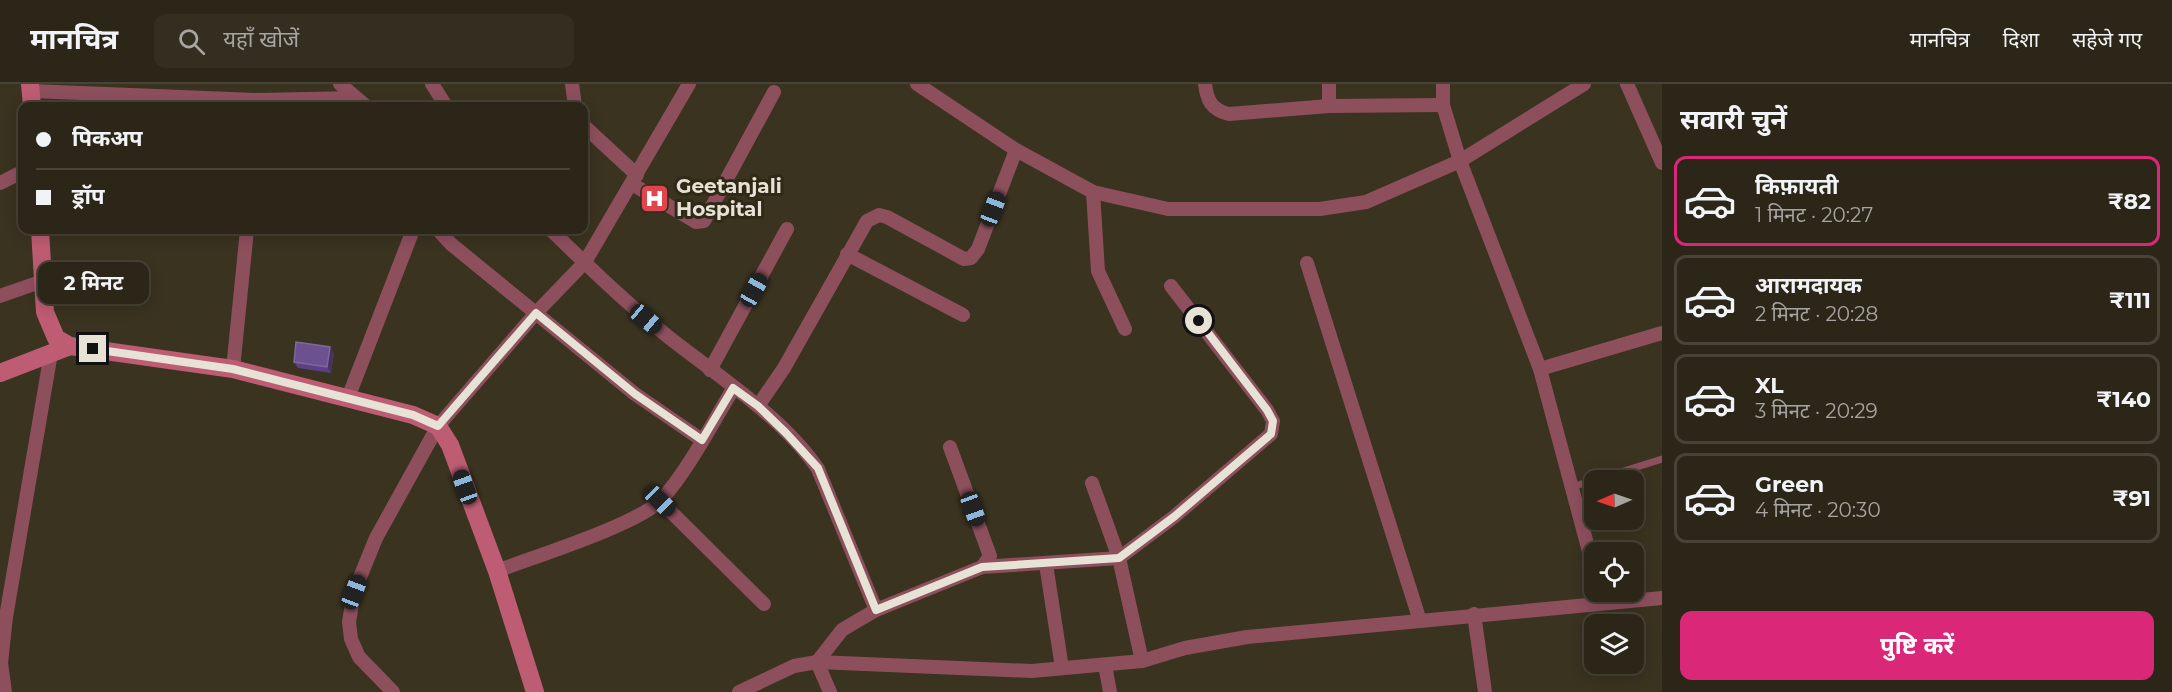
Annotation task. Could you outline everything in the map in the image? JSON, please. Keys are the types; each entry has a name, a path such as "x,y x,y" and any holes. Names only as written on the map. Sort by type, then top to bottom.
{"street":[{"path":"340,84 361,102"},
{"path":"432,84 443,102"},
{"path":"572,84 574,102"},
{"path":"393,692 359,657 350,630 352,602 376,538 438,426 536,313 585,262 689,84"},
{"path":"917,84 1016,150 1093,192 1168,208 1320,209 1366,202 1460,161 1584,84"},
{"path":"1205,84 1209,102 1217,111 1229,114 1329,106 1443,105"},
{"path":"1329,84 1329,106"},
{"path":"1443,84 1443,105 1460,161 1540,369 1587,542"},
{"path":"1627,84 1662,163"},
{"path":"588,130 635,179 696,222 704,221 774,92"},
{"path":"31,94 234,102"},
{"path":"758,406 784,368 867,221 879,215 887,217 964,259 971,258 978,249 1016,150"},
{"path":"0,183 18,174"},
{"path":"1093,192 1098,271 1125,329"},
{"path":"710,370 787,229"},
{"path":"40,234 45,312 49,327 56,338 70,346 233,369 413,415 438,426 450,445 497,571 535,692"},
{"path":"233,369 247,234"},
{"path":"348,398 411,234"},
{"path":"442,234 635,394 702,440"},
{"path":"555,234 612,290 758,406 801,447 818,468 876,610"},
{"path":"847,254 963,315"},
{"path":"1307,263 1420,621"},
{"path":"0,296 43,281"},
{"path":"817,662 842,630 876,610 982,567 1119,558 1224,475 1271,434 1274,427 1267,410 1171,286"},
{"path":"1540,369 1662,333"},
{"path":"0,373 70,346"},
{"path":"5,692 1,663 6,617 51,353"},
{"path":"497,571 632,519 660,501 702,440 733,388"},
{"path":"950,447 990,556 982,567"},
{"path":"1092,483 1119,558 1142,661"},
{"path":"660,501 764,604"},
{"path":"1046,564 1062,668"},
{"path":"1644,598 1662,598"},
{"path":"739,692 794,666 817,662 1012,671 1105,665 1142,661 1217,641 1474,615 1584,600"},
{"path":"1474,615 1485,692"},
{"path":"817,662 830,692"},
{"path":"1105,665 1110,692"}],"lane":[{"path":"1627,470 1662,459"},
{"path":"1572,487 1584,483"}],"building":[{"path":"296,342 330,347 327,367 294,362"}],"place":[{"name":"Geetanjali Hospital","path":"655,198"}],"route":[{"path":"93,349 233,369 413,415 438,426 536,313 635,394 702,440 733,388 758,406 801,447 818,468 876,610 982,567 1119,558 1175,516 1271,434 1274,427 1273,421 1267,410 1199,321"}]}
